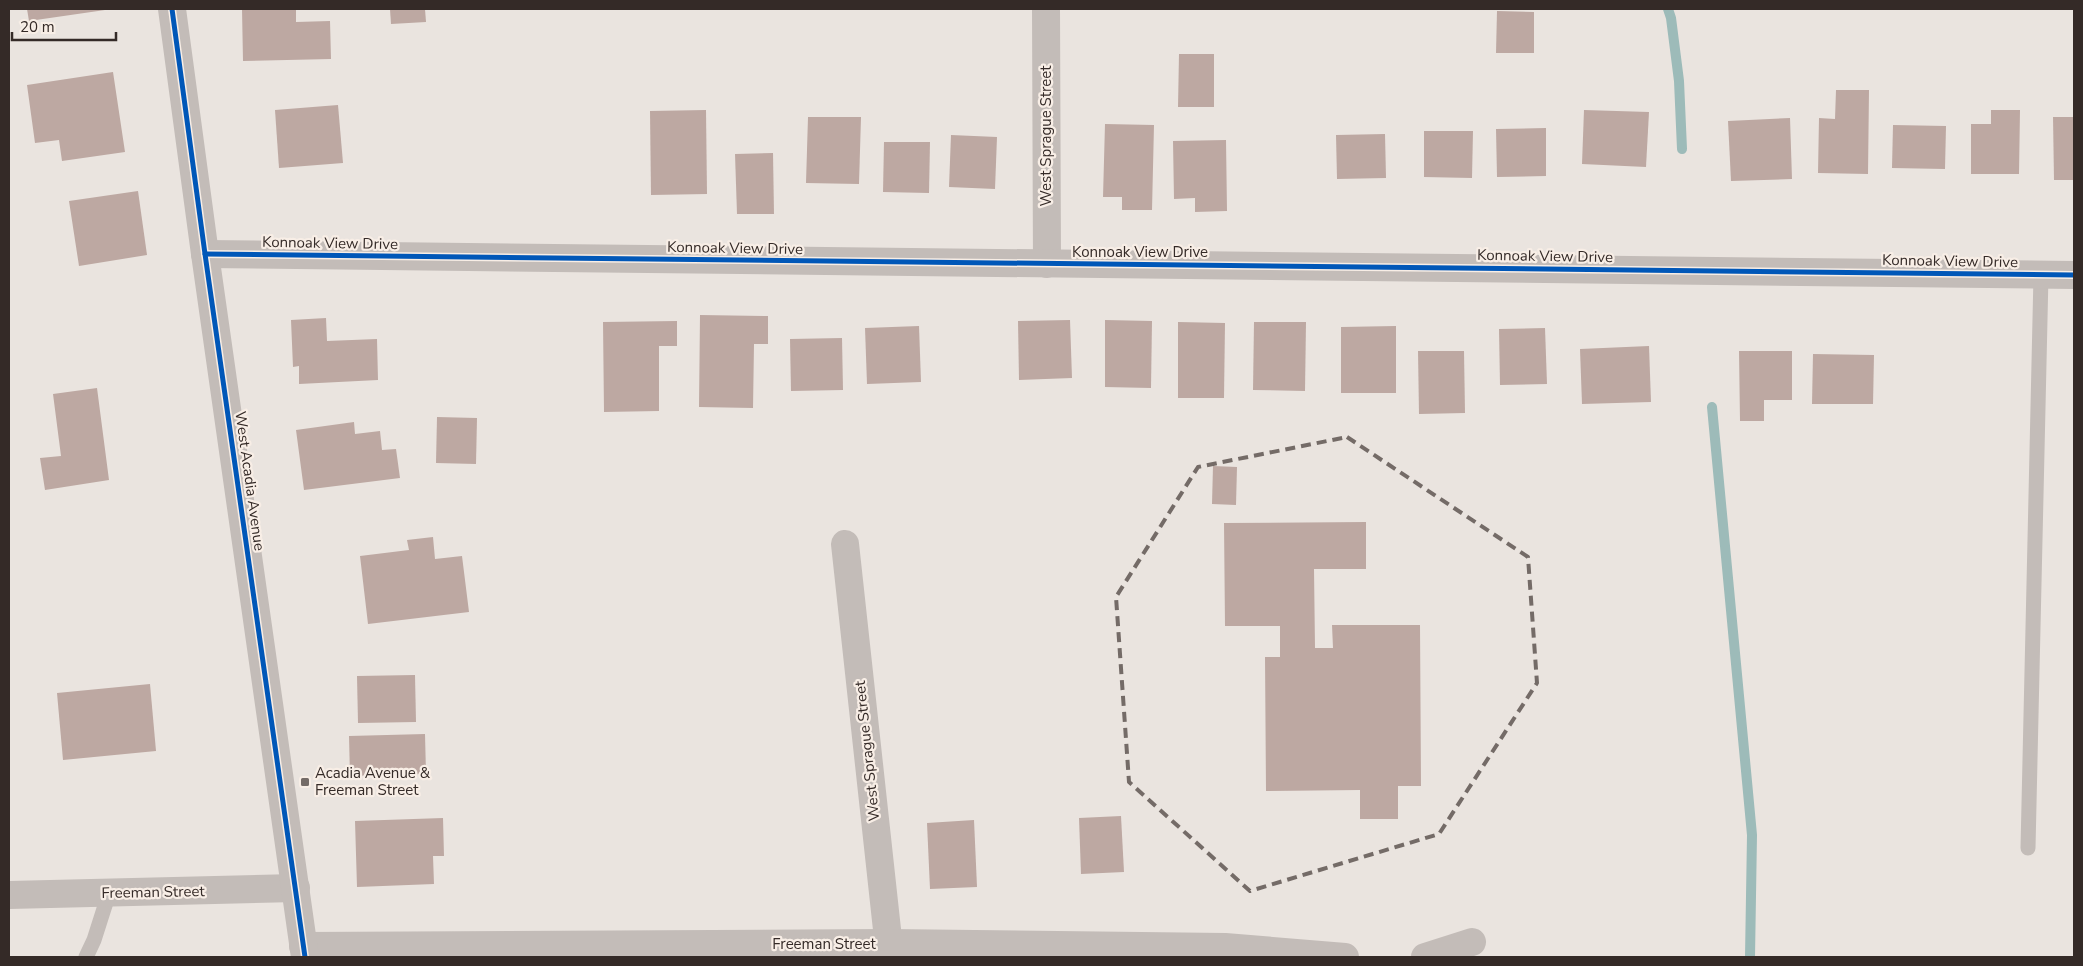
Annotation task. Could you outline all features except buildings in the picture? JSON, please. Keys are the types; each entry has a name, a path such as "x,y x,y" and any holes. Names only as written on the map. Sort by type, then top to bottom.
{"street":[{"name":"West Acadia Avenue","path":"172,9 304,952"},
{"name":"West Sprague Street","path":"1046,9 1047,264"},
{"name":"Konnoak View Drive","path":"205,254 2074,275"},
{"name":"West Sprague Street","path":"845,544 889,950"},
{"name":"Freeman Street","path":"9,895 296,888"},
{"path":"1425,957 1472,942"},
{"name":"Freeman Street","path":"304,952 1225,948 1345,957"}],"lane":[{"path":"2028,848 2041,275"},
{"path":"86,957 94,940 109,893"}],"highlighted area":[{"path":"1347,437 1528,557 1537,683 1439,834 1250,891 1129,782 1116,597 1198,467"}],"waterway":[{"path":"1668,9 1671,18 1679,81 1682,149"},
{"path":"1712,407 1752,835 1750,957"}],"cycle path":[{"path":"172,9 305,957"},
{"path":"205,254 2074,275"}],"place":[{"name":"Acadia Avenue & Freeman Street","path":"305,782"}]}
